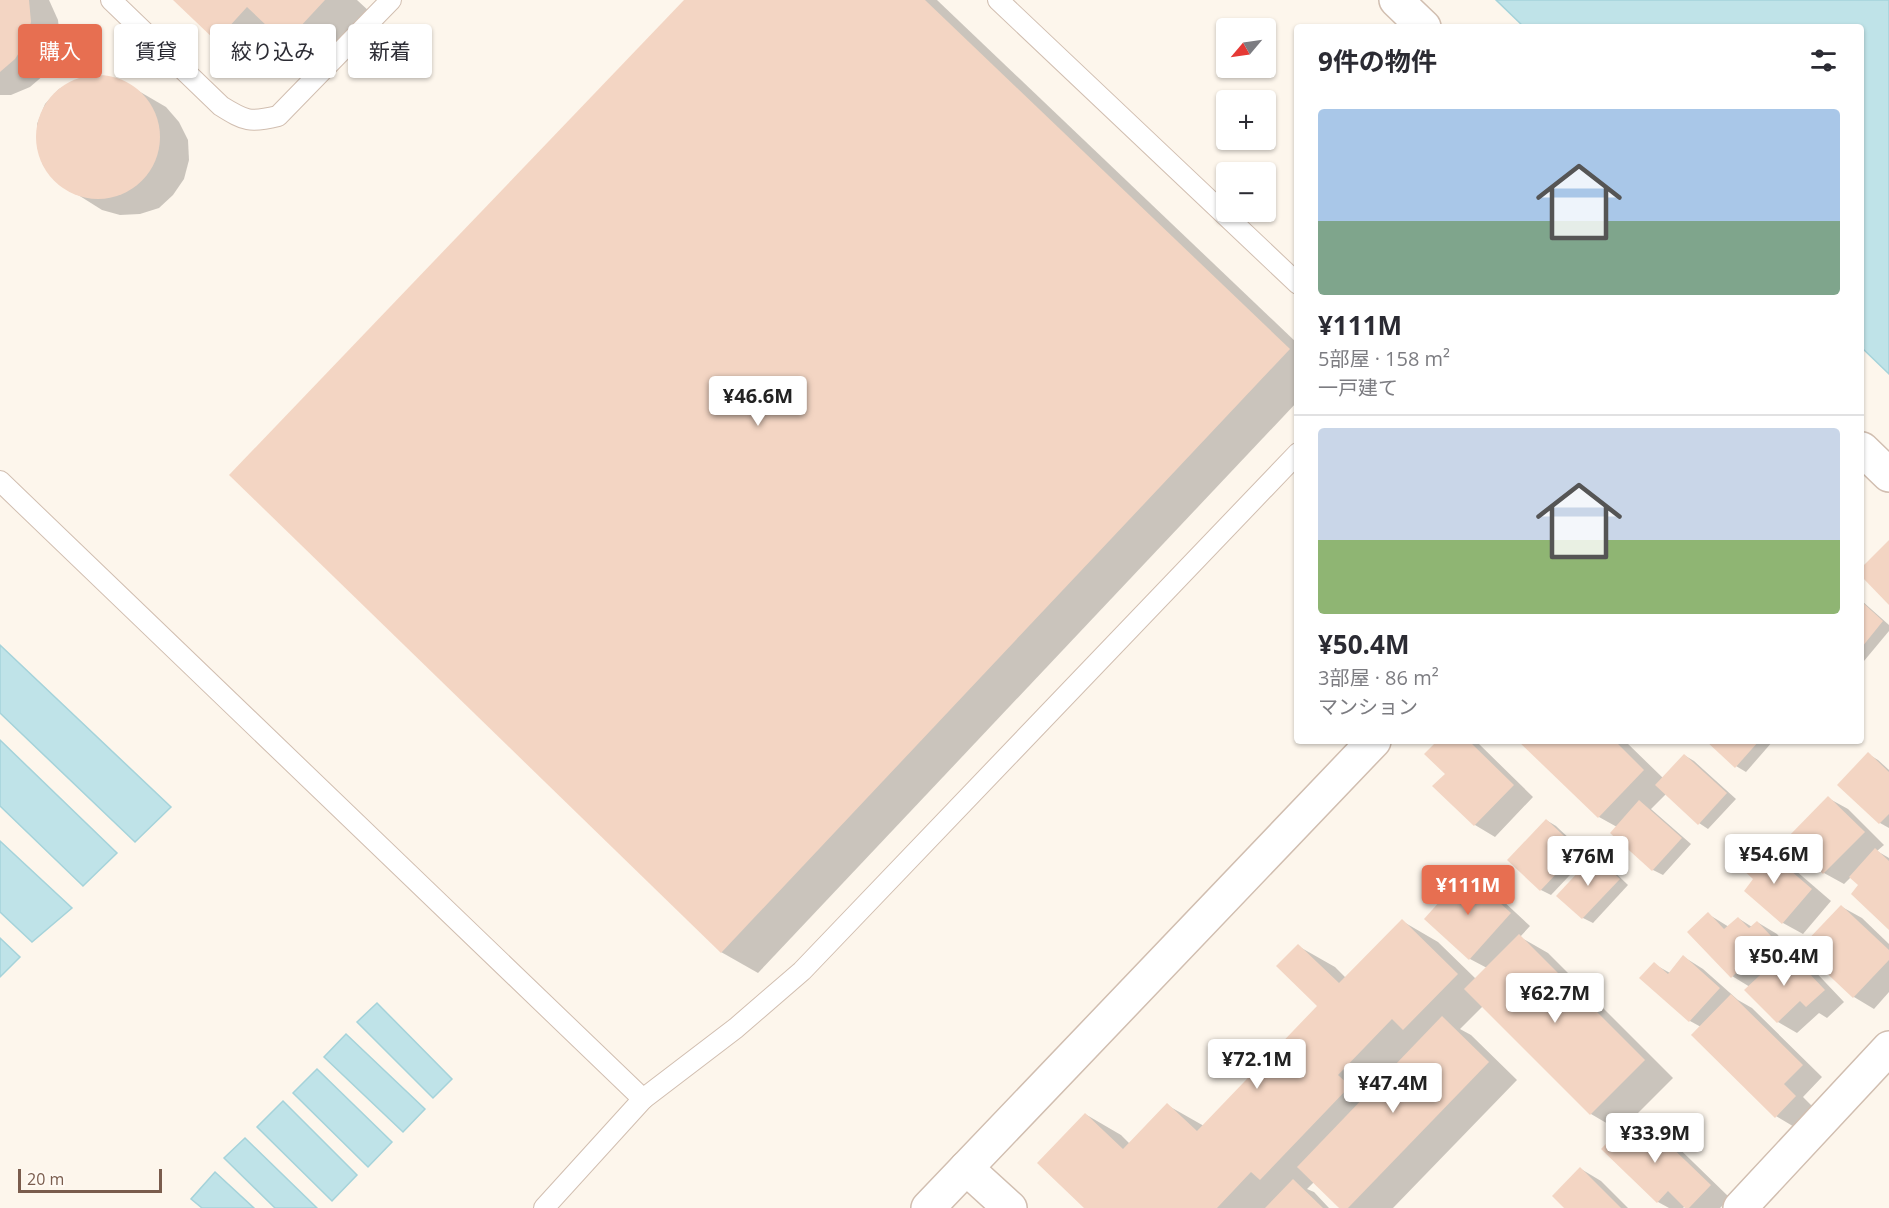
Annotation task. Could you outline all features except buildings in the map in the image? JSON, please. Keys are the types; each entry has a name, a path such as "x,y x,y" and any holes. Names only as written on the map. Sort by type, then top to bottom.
{"street":[{"path":"1396,0 1421,24"},
{"path":"1864,451 1889,475"},
{"path":"928,1208 1371,744"},
{"path":"1740,1208 1889,1048"},
{"path":"966,1168 1010,1208"}],"lane":[{"path":"111,0 221,106 242,119 258,121 278,116 391,0"},
{"path":"998,0 1294,280"},
{"path":"544,1208 643,1099 736,1028 802,971 1294,457"},
{"path":"0,481 643,1099"}],"water":[{"path":"1496,0 1889,0 1889,374 1864,350 1864,24 1521,24"},
{"path":"0,645 171,807 135,842 0,713"},
{"path":"0,740 117,853 83,886 0,806"},
{"path":"0,841 72,908 32,942 0,912"},
{"path":"0,938 20,957 0,977"},
{"path":"377,1003 452,1079 433,1098 357,1022"},
{"path":"346,1034 425,1109 403,1132 324,1057"},
{"path":"317,1069 392,1142 368,1167 293,1093"},
{"path":"283,1101 357,1175 332,1201 257,1127"},
{"path":"245,1138 317,1208 275,1208 224,1158"},
{"path":"215,1172 254,1208 202,1208 191,1199"}]}
